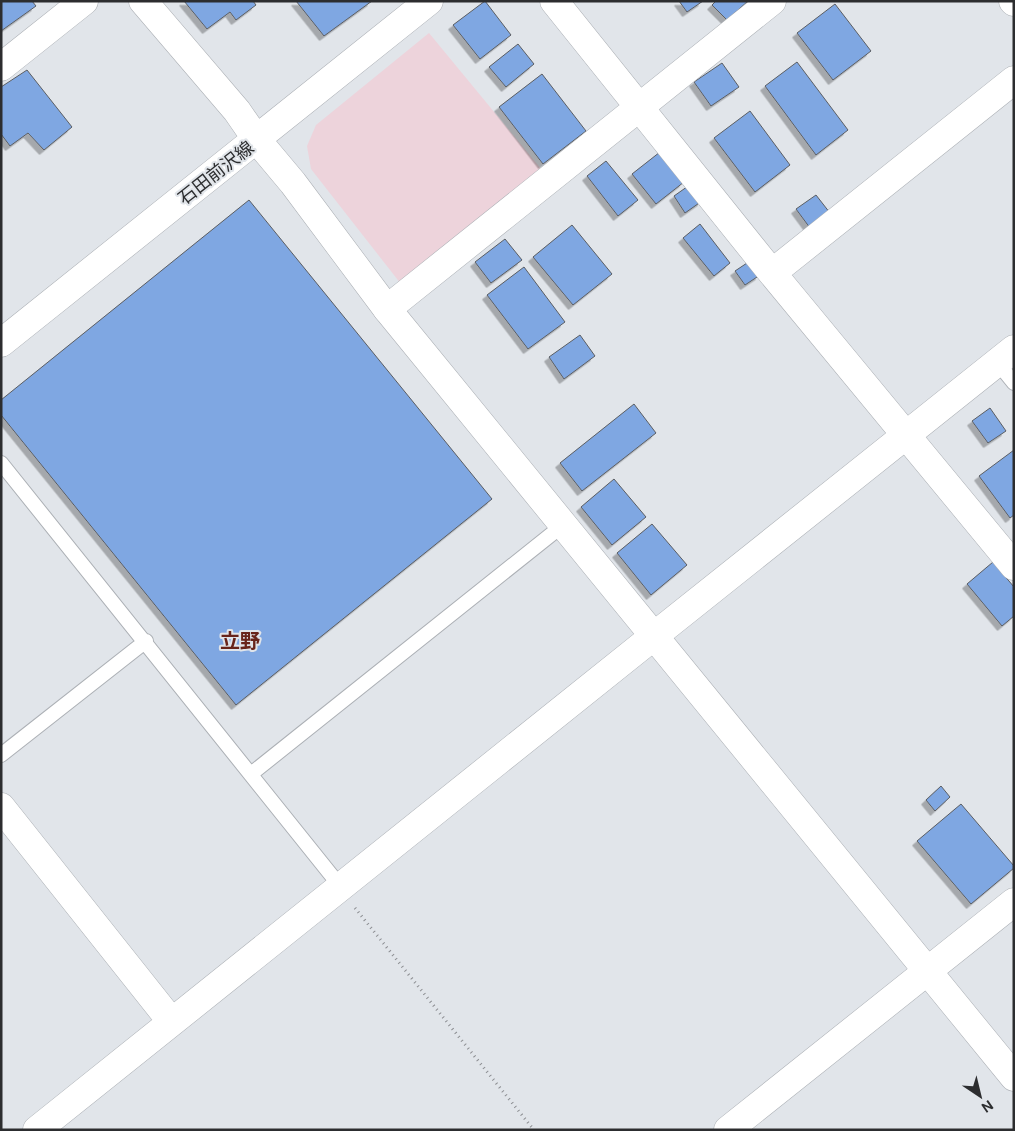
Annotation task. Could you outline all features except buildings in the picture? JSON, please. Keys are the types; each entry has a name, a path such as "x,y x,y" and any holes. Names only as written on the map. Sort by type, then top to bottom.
{"street":[{"path":"1,67 84,1"},
{"path":"143,1 237,110 257,140 293,183 387,310 1014,1077"},
{"name":"石田前沢線","path":"1,343 429,1"},
{"path":"554,1 772,273 1014,566"},
{"path":"387,310 772,1"},
{"path":"772,273 1014,80"},
{"path":"37,1130 171,1020 1005,355"},
{"path":"1,807 171,1020"},
{"path":"728,1130 1014,902"}],"lane":[{"path":"1005,355 1014,383"},
{"path":"1,463 146,641 340,886"},
{"path":"251,774 562,525"},
{"path":"1,755 146,641"}],"path":[{"path":"340,886 351,903 534,1130"}],"shaded area":[{"path":"429,33 542,170 401,284 311,169 307,146 316,125"}],"district":[{"name":"立野","path":"240,641"}]}
